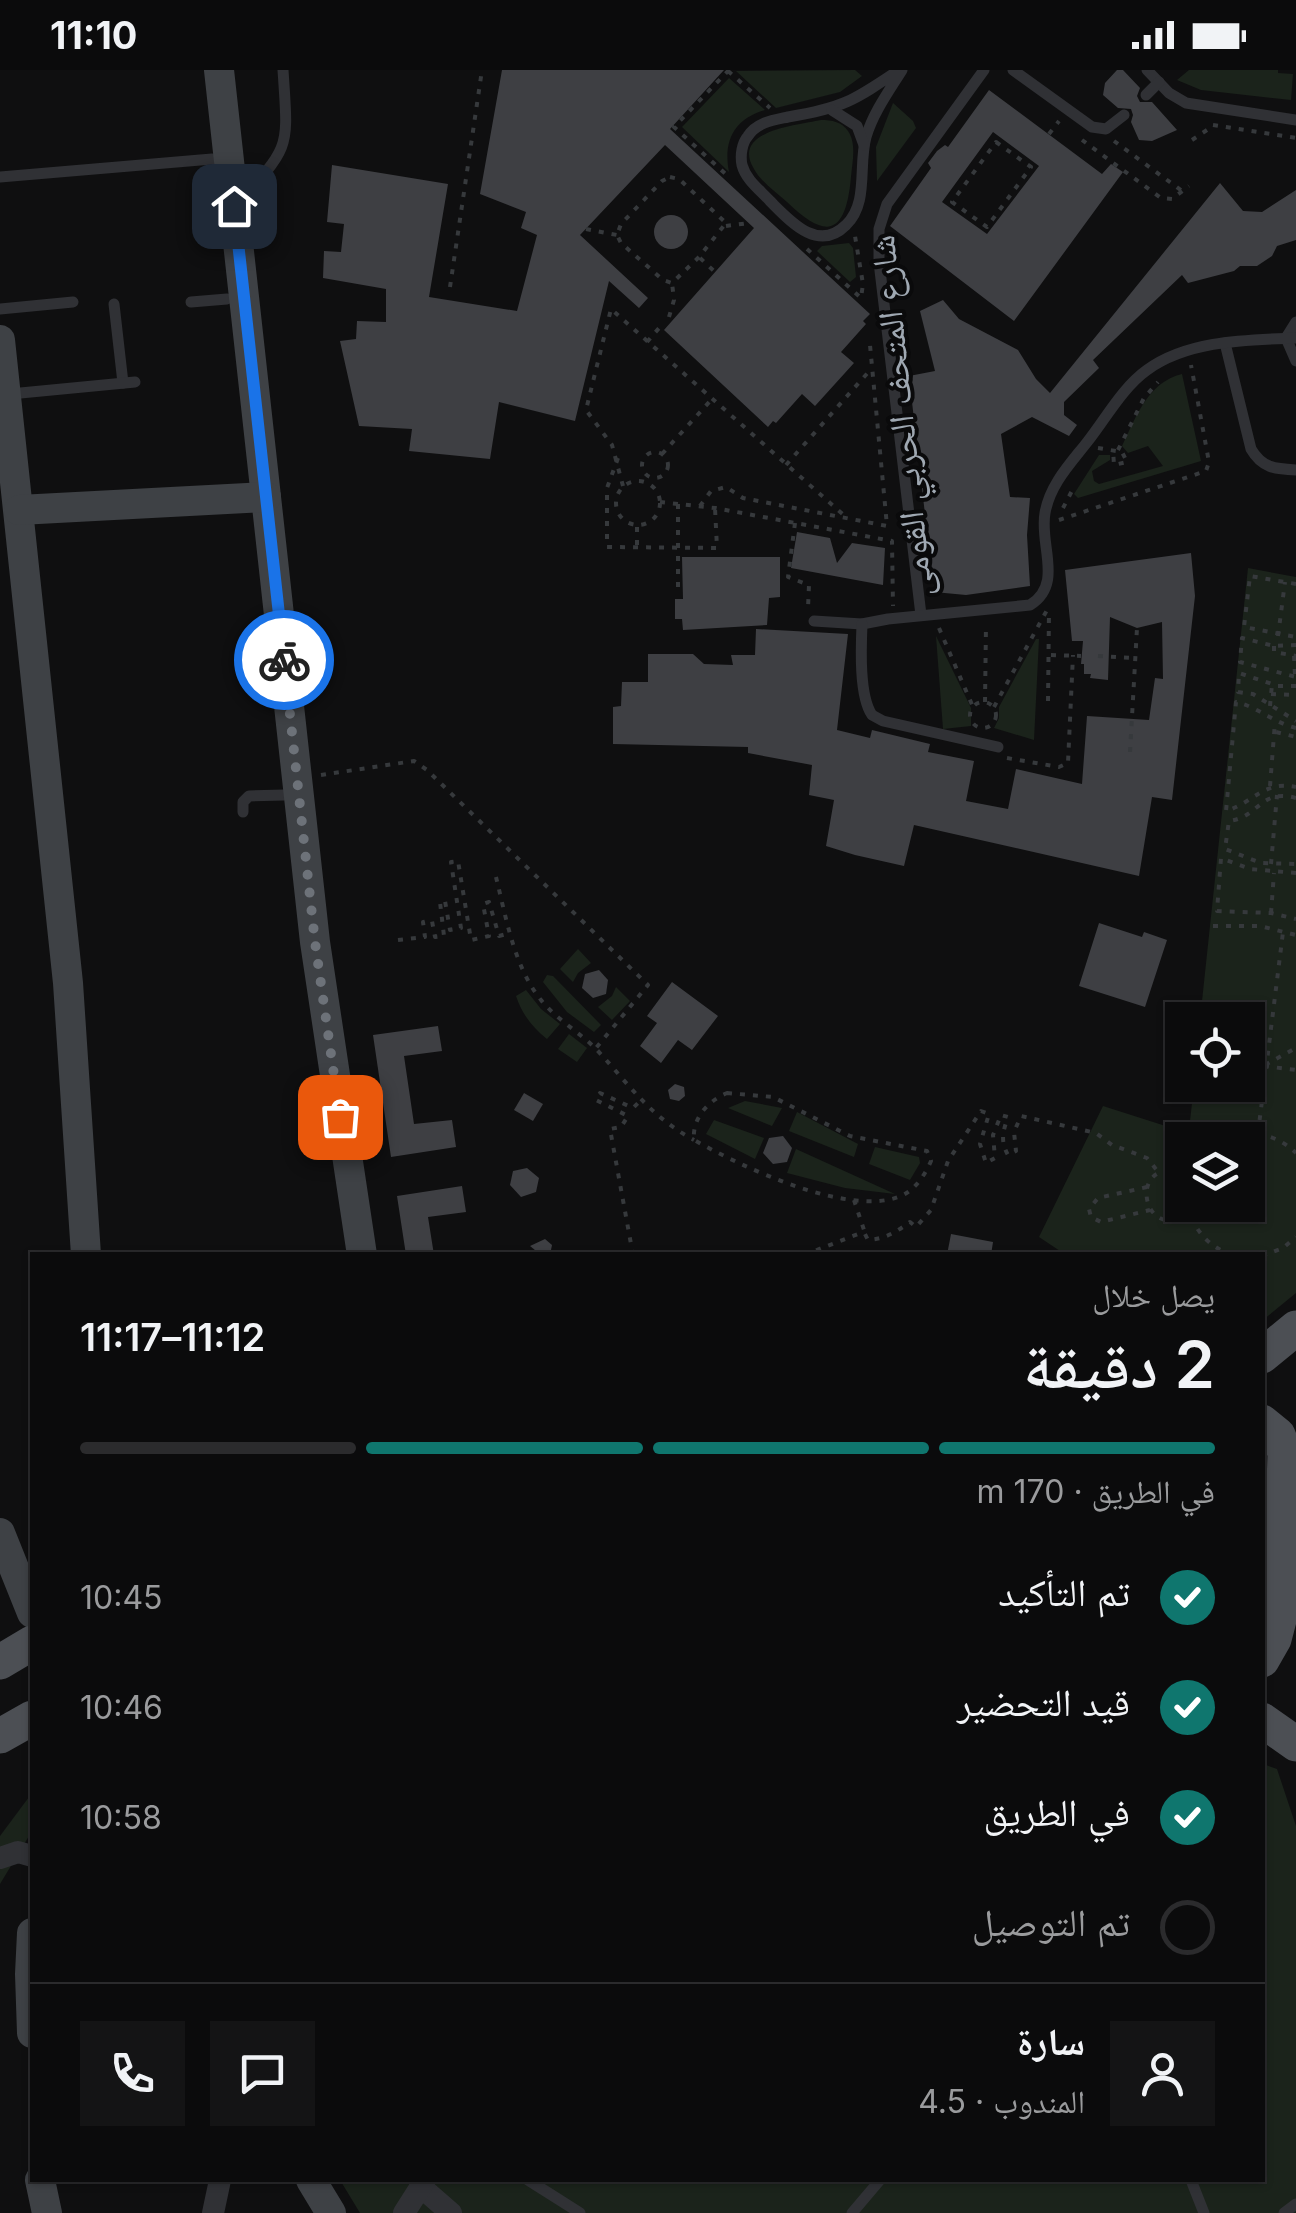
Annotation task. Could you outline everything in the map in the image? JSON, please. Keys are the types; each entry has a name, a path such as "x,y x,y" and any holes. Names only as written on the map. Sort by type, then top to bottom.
{"main road":[{"path":"202,70 228,298 315,942 362,1252"},
{"path":"219,70 284,795 319,1100 344,1252"},
{"path":"0,340 68,983 86,1252"},
{"path":"19,510 258,498"},
{"path":"1265,1354 1296,1328"},
{"path":"1265,1424 1278,1435 1286,1463 1280,1616 1265,1654"},
{"path":"0,1533 30,1600"},
{"path":"0,1662 30,1644"},
{"path":"0,1736 30,1719"},
{"path":"1265,1722 1296,1744"},
{"path":"40,2182 47,2213"},
{"path":"312,2182 331,2213"}],"street":[{"path":"0,1858 13,1852 30,1856"},
{"path":"214,2213 220,2182"},
{"path":"404,2213 423,2183 451,2213"}],"lane":[{"path":"234,206 271,168 283,149 287,127 282,70"},
{"path":"901,70 870,124 860,194 852,219 842,230 830,235 805,233 749,179 742,166 741,150 747,136 758,126 831,110 859,98 901,70"},
{"name":"شارع المتحف الحربي القومى","path":"927,615 879,262 879,229 887,204 984,70"},
{"path":"1013,70 1092,127 1106,129 1124,115"},
{"path":"1147,70 1186,102 1296,120"},
{"path":"1146,95 1159,82"},
{"path":"831,110 857,126 864,145"},
{"path":"0,177 212,159"},
{"path":"191,302 228,298"},
{"path":"0,308 73,302"},
{"path":"6,394 129,382 114,304"},
{"path":"1296,322 1291,338 1296,361"},
{"name":"شارع المتحف الحربي القومى","path":"814,622 862,624 1030,605 1047,590 1049,570 1044,533 1048,500 1055,484 1145,371 1188,350 1291,338"},
{"path":"1225,343 1258,460 1268,467 1296,470"},
{"path":"862,624 860,650 865,698 872,715 998,752"},
{"path":"244,812 243,802 249,796 284,795"},
{"path":"531,2182 580,2213"},
{"path":"852,2213 878,2182"},
{"path":"1191,2182 1204,2213"},
{"path":"1284,2213 1296,2204"}],"path":[{"path":"450,287 482,70"},
{"path":"728,71 782,118"},
{"path":"1192,140 1231,112"},
{"path":"1058,122 1160,198 1172,199 1189,186"},
{"path":"1214,125 1296,138"},
{"path":"996,142 1031,167 987,227 952,202 972,175 996,142"},
{"path":"1121,146 1182,192"},
{"path":"965,170 972,175"},
{"path":"672,283 663,280 617,235 621,224 662,180 670,177 683,182 725,220 726,226"},
{"path":"672,283 726,226 749,223"},
{"path":"586,229 617,235"},
{"path":"699,257 715,272"},
{"path":"669,317 674,300 672,283"},
{"path":"624,486 618,458 605,432 586,410 611,310 847,518"},
{"path":"648,342 660,327"},
{"path":"700,506 711,491 726,487 742,498 887,526 870,345"},
{"path":"1059,520 1206,470 1209,462 1188,350"},
{"path":"786,465 872,368"},
{"path":"1090,438 1100,449 1116,450 1144,398 1165,377"},
{"path":"662,454 712,398"},
{"path":"652,452 662,454 668,462 666,472 657,478 647,475 642,467 644,458 652,452"},
{"path":"618,458 607,488 606,547 717,548 715,508"},
{"path":"644,482 647,475"},
{"path":"1057,531 1078,478"},
{"path":"630,482 644,482 655,489 659,509 651,521 637,525 624,519 616,499 630,482"},
{"path":"660,502 715,508 892,541 893,618"},
{"path":"678,504 678,588"},
{"path":"795,523 788,577 809,585 808,617 814,622"},
{"path":"636,547 637,525"},
{"path":"1296,584 1250,576 1244,627 1296,638"},
{"path":"1278,636 1285,582"},
{"path":"994,707 1049,607 1048,701"},
{"path":"985,702 986,609"},
{"path":"927,615 973,707 970,718 978,728 994,724 997,713 985,702"},
{"path":"1130,752 1137,628"},
{"path":"1274,646 1274,652 1295,656 1296,678 1240,662 1242,638 1274,646 1296,645"},
{"path":"1050,655 1082,656"},
{"path":"998,752 1058,767 1068,763 1073,656"},
{"path":"1098,656 1136,658"},
{"path":"1296,686 1272,684 1239,673 1238,692 1253,694 1296,721"},
{"path":"1270,706 1272,684"},
{"path":"1270,694 1296,695"},
{"path":"973,707 985,702"},
{"path":"1296,728 1236,702 1226,810 1244,804 1270,786 1296,787"},
{"path":"1270,786 1275,722"},
{"path":"1274,732 1296,738"},
{"path":"318,775 414,761 648,984 596,1048"},
{"path":"1296,798 1277,795 1265,799 1244,818 1229,821 1225,849 1271,864 1296,864"},
{"path":"1271,864 1277,795"},
{"path":"1296,873 1250,869 1221,858 1218,911 1271,913 1296,919"},
{"path":"398,940 425,937 423,922 432,921 435,937 444,936 440,902 445,901 450,930 461,928 451,862 458,861 472,940 489,936 483,904 490,902 499,936 510,933"},
{"path":"1271,913 1274,873"},
{"path":"496,877 510,933 540,999 596,1048 666,1124 694,1140 728,1159 790,1184 854,1200 897,1198 910,1190 929,1166 930,1156 922,1149 850,1136 785,1101 743,1093 728,1093 708,1105 694,1126 694,1140"},
{"path":"1214,926 1244,925 1296,934"},
{"path":"1265,1059 1283,932"},
{"path":"1265,1065 1296,1048"},
{"path":"1265,1066 1296,1070"},
{"path":"631,1252 610,1128 621,1127 628,1116 596,1100 600,1093 633,1108 640,1100"},
{"path":"854,1200 868,1240 890,1236 910,1222 916,1227 927,1217 948,1161 981,1111 989,1114 980,1144 986,1162 995,1158 992,1135 1001,1115 1008,1117 1002,1133 1004,1149 1008,1155 1016,1151 1014,1132 1020,1116 1096,1133 1112,1145 1147,1158 1160,1173"},
{"path":"1265,1136 1296,1153"},
{"path":"1165,1171 1148,1186 1146,1198 1150,1210 1165,1219"},
{"path":"1148,1186 1098,1198 1089,1209 1091,1217 1101,1222 1150,1210"},
{"path":"1194,1222 1202,1236 1226,1252"},
{"path":"813,1252 866,1234"},
{"path":"1265,1255 1283,1248 1296,1237"}],"shaded area":[{"path":"855,70 862,76 840,92 776,108 736,71"},
{"path":"1189,70 1278,70 1293,74 1291,100 1201,90 1177,80"},
{"path":"729,78 765,110 745,119 733,133 728,150 729,172 682,127"},
{"path":"893,103 916,128 877,181 876,147"},
{"path":"821,120 843,125 853,148 845,210 832,226 814,223 801,215 765,183 749,156 751,146 770,132"},
{"path":"849,243 856,277 850,282 817,251 822,246"},
{"path":"1182,374 1201,461 1078,498 1074,494 1099,455 1110,455 1110,460 1092,471 1099,484 1163,466 1148,446 1128,453 1122,446 1152,393 1170,378"},
{"path":"1248,568 1296,577 1296,1293 1265,1318 1265,1252 1062,1252 1039,1237 1103,1106 1165,1126 1165,1222 1265,1222 1265,1122 1190,1121 1192,1102 1265,1102 1265,1002 1202,1002"},
{"path":"936,636 971,708 971,726 943,729"},
{"path":"1036,639 1034,740 994,728 999,707"},
{"path":"578,949 591,963 573,982 560,969"},
{"path":"547,975 553,976 601,1025 594,1032 567,1012 543,982"},
{"path":"616,987 630,1001 612,1020 598,1007 612,996"},
{"path":"526,990 560,1024 547,1039 518,1003 516,996"},
{"path":"569,1034 587,1048 577,1062 558,1049"},
{"path":"745,1101 782,1108 772,1126 728,1108"},
{"path":"797,1112 858,1144 854,1157 789,1131"},
{"path":"714,1120 764,1138 755,1159 706,1134"},
{"path":"875,1147 919,1157 920,1163 910,1180 869,1164"},
{"path":"796,1149 895,1194 845,1188 787,1173"},
{"path":"1265,1765 1277,1769 1296,1826 1296,2213 360,2213 341,2182 1265,2182"},
{"path":"30,1796 30,1834 0,1884 0,1836"}],"building":[{"path":"502,70 724,70 670,129 870,314 841,352 854,363 815,406 802,394 768,427 664,330 754,228 665,145 580,235 648,298 639,308 609,281 575,421 499,402 490,459 409,451 412,429 359,426 340,341 356,339 357,321 386,322 386,289 323,278 324,251 341,252 344,224 327,222 332,165 448,184 429,297 517,311 537,235 521,228 526,212 480,194"},
{"path":"1117,70 1123,70 1140,88 1140,102 1152,102 1177,130 1152,141 1139,140 1131,122 1131,109 1118,108 1103,95 1105,83"},
{"path":"989,90 1102,174 1111,164 1123,172 1014,321 890,226 931,168 928,163 937,151 948,147","holes":["993,132 1039,166 987,234 942,202"]},
{"path":"1220,183 1243,211 1262,212 1296,190 1296,240 1277,246 1272,256 1257,266 1240,266 1188,283 1182,275 1093,360 1099,368 1064,402 1064,415 1077,425 1069,436 1032,417 1001,434 1010,497 1030,498 1030,586 966,595 934,592 909,376 935,371 920,311 943,300 959,319 1018,350 1050,393"},
{"path":"671,215 683,220 688,232 683,244 671,249 659,244 654,232 659,220"},
{"path":"797,532 830,538 837,563 852,543 885,548 883,585 791,568"},
{"path":"1191,553 1195,596 1172,800 1152,797 1139,876 914,825 904,866 855,855 826,846 834,800 809,795 812,765 748,753 748,747 613,744 613,707 621,706 622,682 648,682 648,654 693,654 704,664 733,665 731,655 755,655 756,629 848,634 837,730 870,738 872,730 930,744 928,752 974,761 966,801 1008,809 1016,769 1082,784 1087,716 1149,720 1155,678 1163,679 1162,622 1137,628 1110,617 1108,680 1084,674 1083,641 1072,641 1065,570"},
{"path":"682,557 780,557 780,597 769,598 767,625 683,630 682,619 675,619 675,599 683,599"},
{"path":"1099,923 1142,937 1144,932 1167,940 1145,1007 1079,986"},
{"path":"599,970 608,980 606,994 593,998 582,988 585,974"},
{"path":"672,982 718,1016 692,1050 678,1040 661,1063 640,1046 657,1023 647,1016"},
{"path":"438,1026 442,1051 404,1056 414,1124 452,1120 456,1147 391,1157 373,1035"},
{"path":"675,1084 684,1087 685,1096 679,1101 670,1099 668,1090"},
{"path":"524,1093 543,1104 533,1121 514,1110"},
{"path":"783,1136 792,1148 787,1162 773,1164 763,1153 769,1138"},
{"path":"527,1168 539,1178 536,1192 521,1197 510,1185 513,1171"},
{"path":"462,1186 466,1212 428,1217 434,1252 406,1252 397,1196"},
{"path":"951,1234 993,1242 991,1252 948,1252"},
{"path":"545,1239 552,1245 551,1252 537,1252 530,1246"}],"way so far":[{"path":"284,660 315,942 340,1117"}],"route":[{"path":"234,206 284,660"}]}
